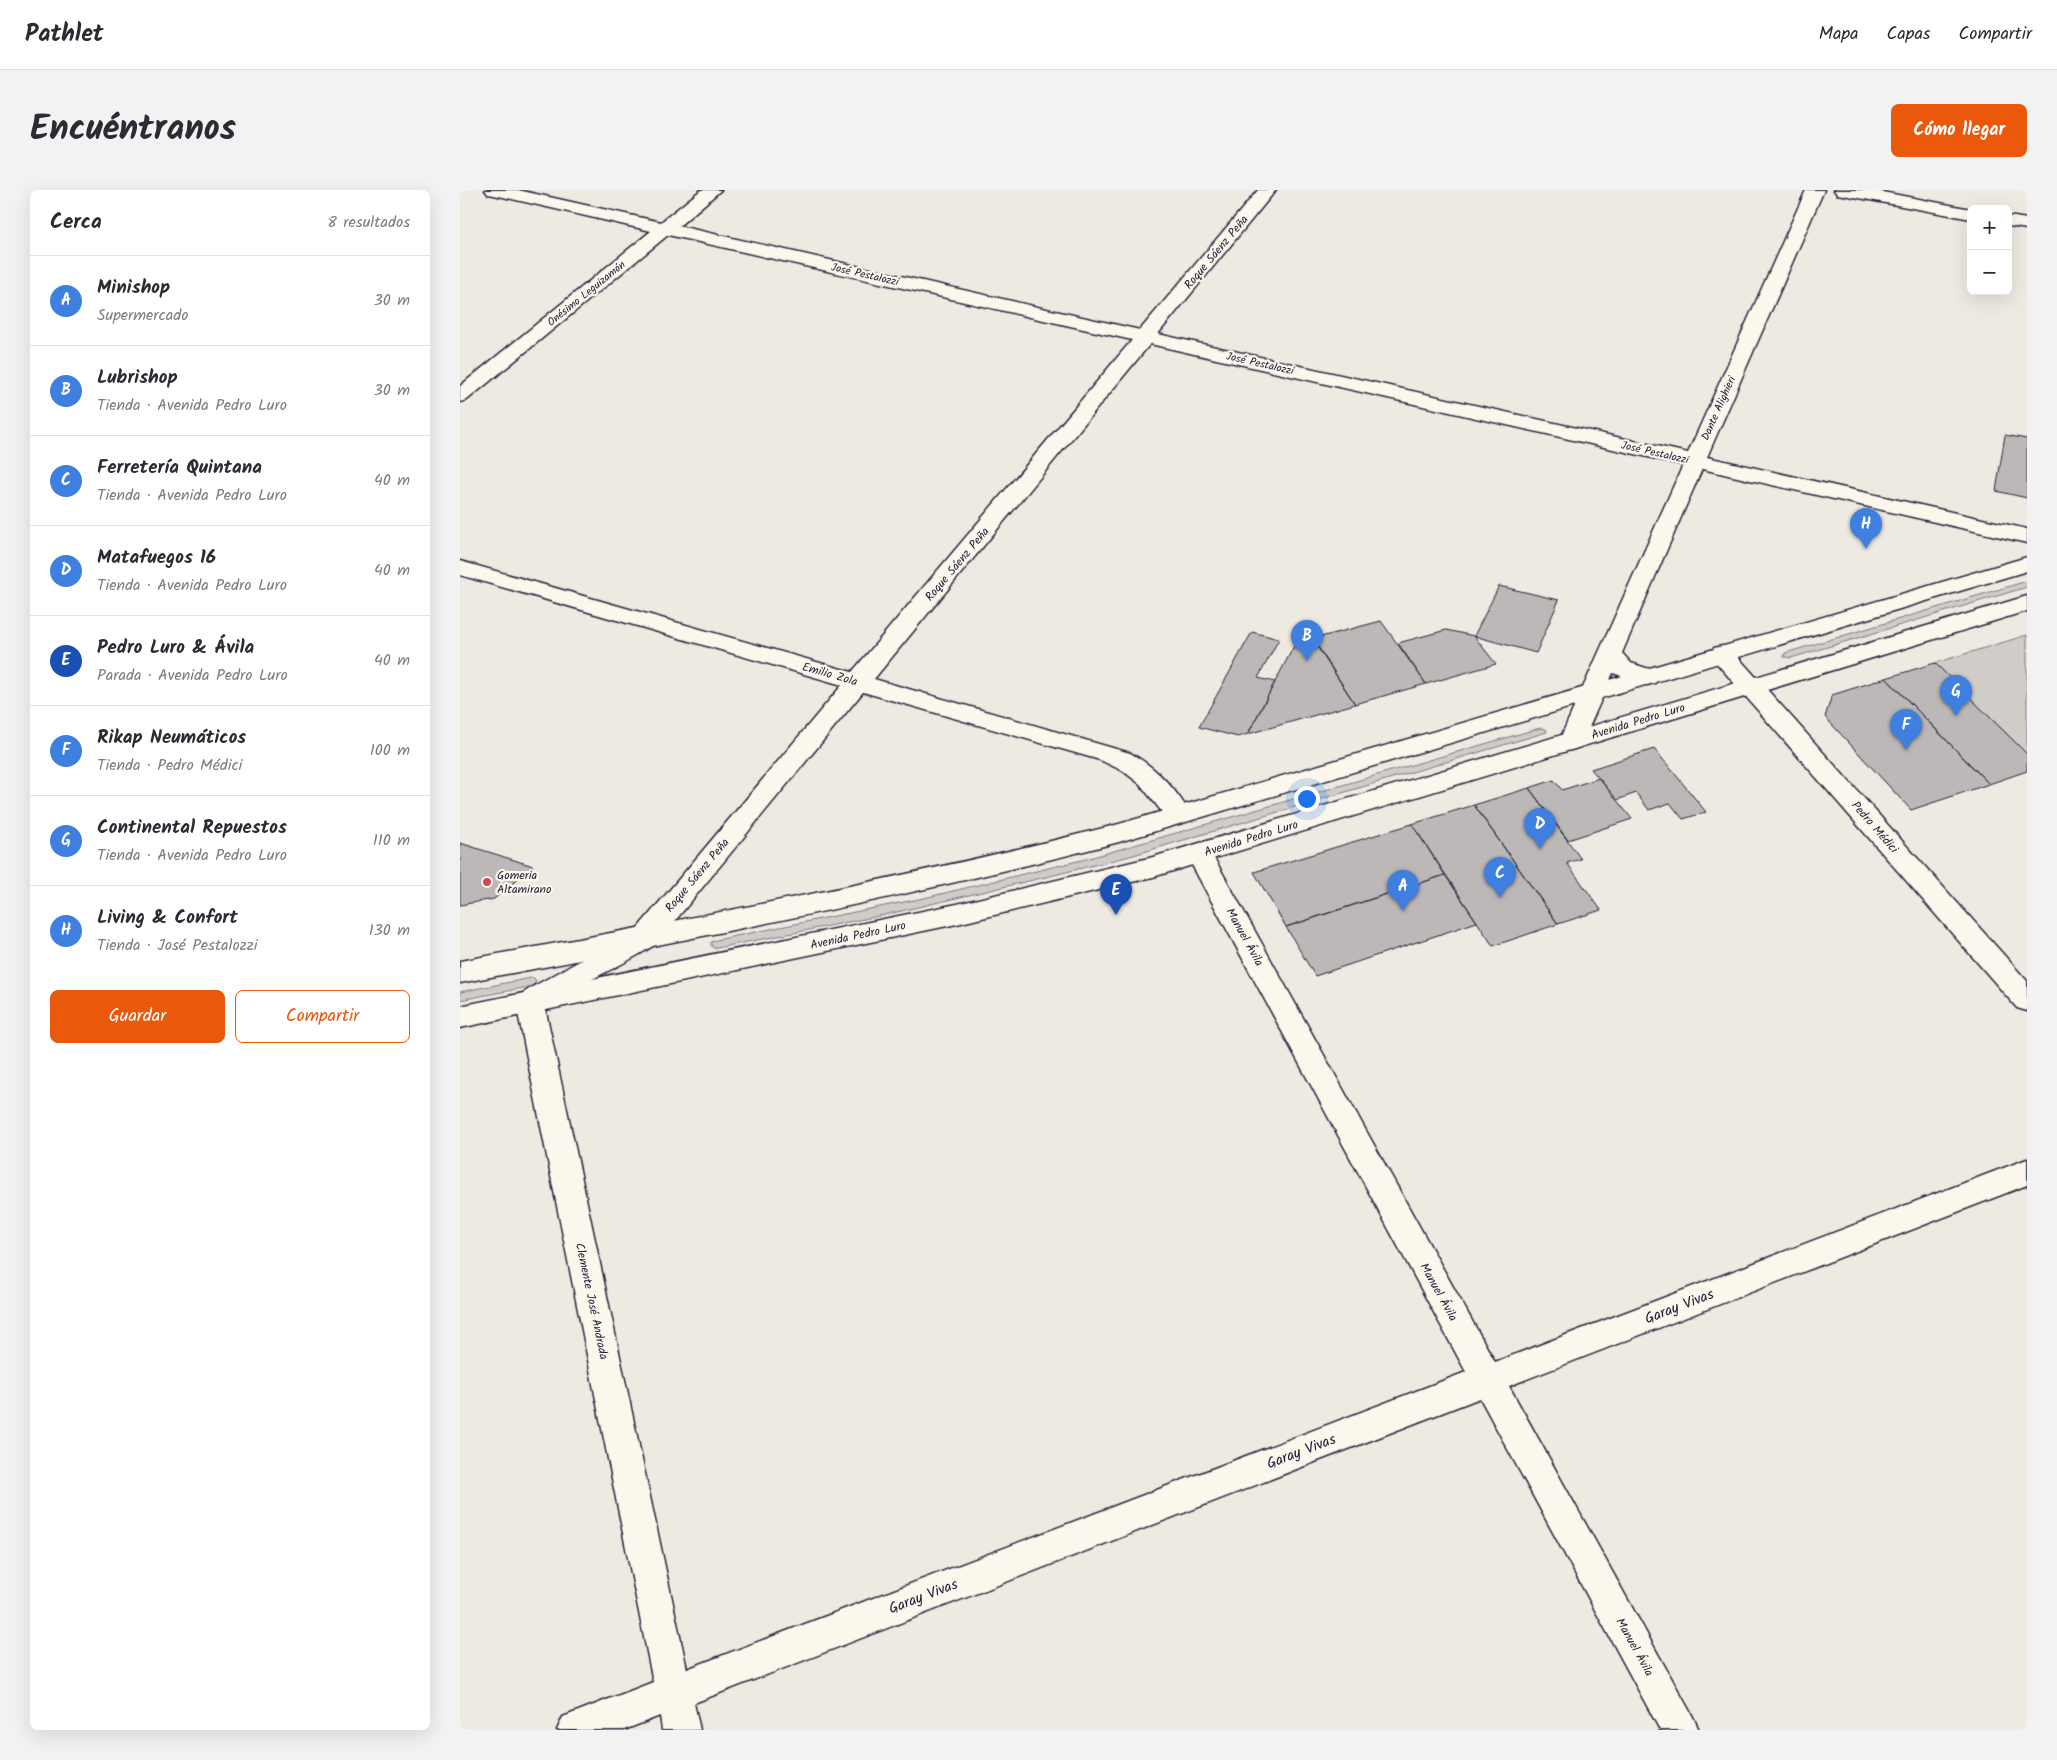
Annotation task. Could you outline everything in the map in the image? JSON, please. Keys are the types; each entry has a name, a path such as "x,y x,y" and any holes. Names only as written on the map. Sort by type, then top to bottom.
{"street":[{"name":"José Pestalozzi","path":"494,190 2027,536"},
{"name":"Onésimo Leguizamón","path":"460,396 712,190"},
{"name":"Roque Sáenz Peña","path":"646,937 1268,190"},
{"name":"Dante Alighieri","path":"1571,741 1815,190"},
{"path":"1843,190 1967,213"},
{"path":"2012,222 2027,224"},
{"path":"460,972 942,878 1077,844 2027,564"},
{"name":"Emilio Zola","path":"460,568 1120,758 1150,778 1178,815"},
{"name":"Avenida Pedro Luro","path":"460,1017 957,914 1105,880 1199,854 2027,603"},
{"path":"1610,654 1623,669 1647,677"},
{"name":"Pedro Médici","path":"1722,654 2027,1000"},
{"name":"Manuel Ávila","path":"1199,854 1680,1730"},
{"path":"530,1003 556,985 621,954 646,937"},
{"name":"Clemente José Andrada","path":"530,1003 681,1730"},
{"name":"Garay Vivas","path":"576,1730 2027,1172"}],"shaded area":[{"path":"2027,581 2027,587 1791,658 1784,657 1785,653"},
{"path":"2027,635 2027,754 1935,663"},
{"path":"1540,728 1546,729 1547,732 1130,856 884,915 717,948 713,948 711,945 711,942 716,940 924,898 1086,859"},
{"path":"534,978 536,981 533,986 460,1000 460,992"}],"building":[{"path":"2005,435 2027,439 2027,498 1996,491"},
{"path":"1499,586 1559,600 1536,653 1474,636"},
{"path":"1381,621 1426,684 1355,704 1313,639"},
{"path":"1304,627 1355,704 1248,734 1275,682"},
{"path":"1446,630 1474,636 1496,664 1426,684 1398,643"},
{"path":"1252,632 1279,639 1258,678 1275,682 1248,734 1238,737 1199,727"},
{"path":"1935,663 2027,754 2027,771 1989,784 1886,678"},
{"path":"1886,678 1989,784 1911,810 1825,717 1832,695"},
{"path":"1654,749 1706,812 1683,819 1670,803 1649,810 1636,793 1617,800 1591,769"},
{"path":"1599,778 1632,819 1568,840 1529,788 1554,780 1562,790"},
{"path":"1529,788 1581,859 1567,863 1601,910 1558,924 1474,805"},
{"path":"1474,805 1558,924 1493,946 1412,824"},
{"path":"1412,824 1445,875 1286,927 1254,872"},
{"name":"Gomeria Altamirano","path":"460,843 533,866 494,899 460,905"},
{"path":"1445,875 1477,922 1315,976 1286,927"}],"place":[{"name":"Living & Confort","path":"1866,549"},
{"name":"Lubrishop","path":"1307,661"},
{"name":"Continental Repuestos","path":"1956,716"},
{"name":"Rikap Neumáticos","path":"1906,750"},
{"name":"Matafuegos 16","path":"1540,849"},
{"name":"Gomeria Altamirano","path":"487,882"},
{"name":"Ferretería Quintana","path":"1500,898"},
{"name":"Minishop","path":"1403,911"},
{"name":"Pedro Luro & Ávila","path":"1116,915"}]}
